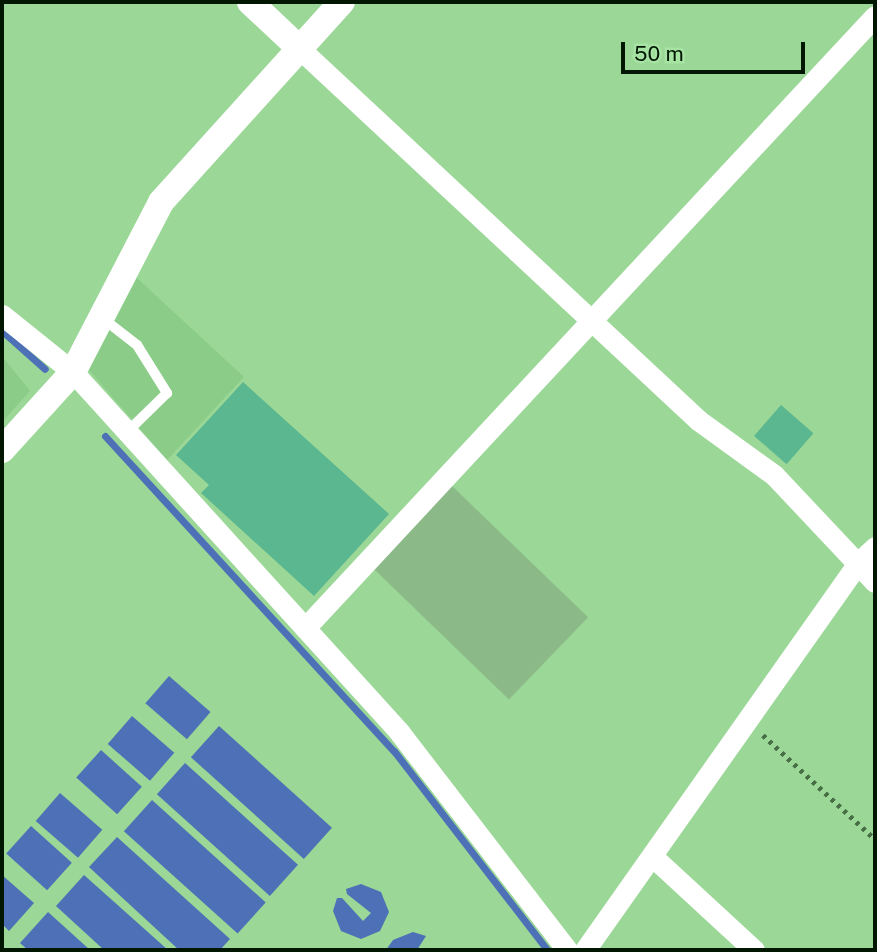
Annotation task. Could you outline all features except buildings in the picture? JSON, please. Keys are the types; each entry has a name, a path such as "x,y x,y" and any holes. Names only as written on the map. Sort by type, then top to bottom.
{"street":[{"path":"250,2 698,420 774,475 875,582"},
{"path":"2,450 73,372 161,202 342,2"},
{"path":"305,628 875,16"},
{"path":"2,315 73,372 400,733 567,950"},
{"path":"585,950 859,562 875,547"},
{"path":"652,856 754,950"}],"lane":[{"path":"101,317 137,345 167,393 127,432"}],"path":[{"path":"747,720 875,839"}],"shaded area":[{"path":"137,278 244,377 167,460 89,370"},
{"path":"2,356 30,391 2,422"},
{"path":"450,484 588,617 509,699 371,566"}],"water":[{"path":"169,676 211,712 187,739 145,703"},
{"path":"132,716 174,753 150,781 108,744"},
{"path":"219,726 332,828 304,859 191,757"},
{"path":"101,750 142,787 117,814 76,777"},
{"path":"185,763 298,865 270,896 157,794"},
{"path":"60,793 102,830 78,858 36,821"},
{"path":"152,800 266,902 238,934 124,831"},
{"path":"31,826 72,863 47,890 6,853"},
{"path":"117,837 230,939 220,950 179,950 89,867"},
{"path":"2,875 34,903 9,931 2,924"},
{"path":"84,875 168,950 104,950 56,906"},
{"path":"361,884 381,892 389,912 380,931 361,939 341,931 333,911 337,898 342,898 363,921 371,913 347,894 346,889"},
{"path":"48,912 90,950 28,950 20,943"},
{"path":"413,932 426,936 417,950 386,950 393,940"}],"waterway":[{"path":"2,331 45,369"},
{"path":"105,436 394,751 547,950"}]}
